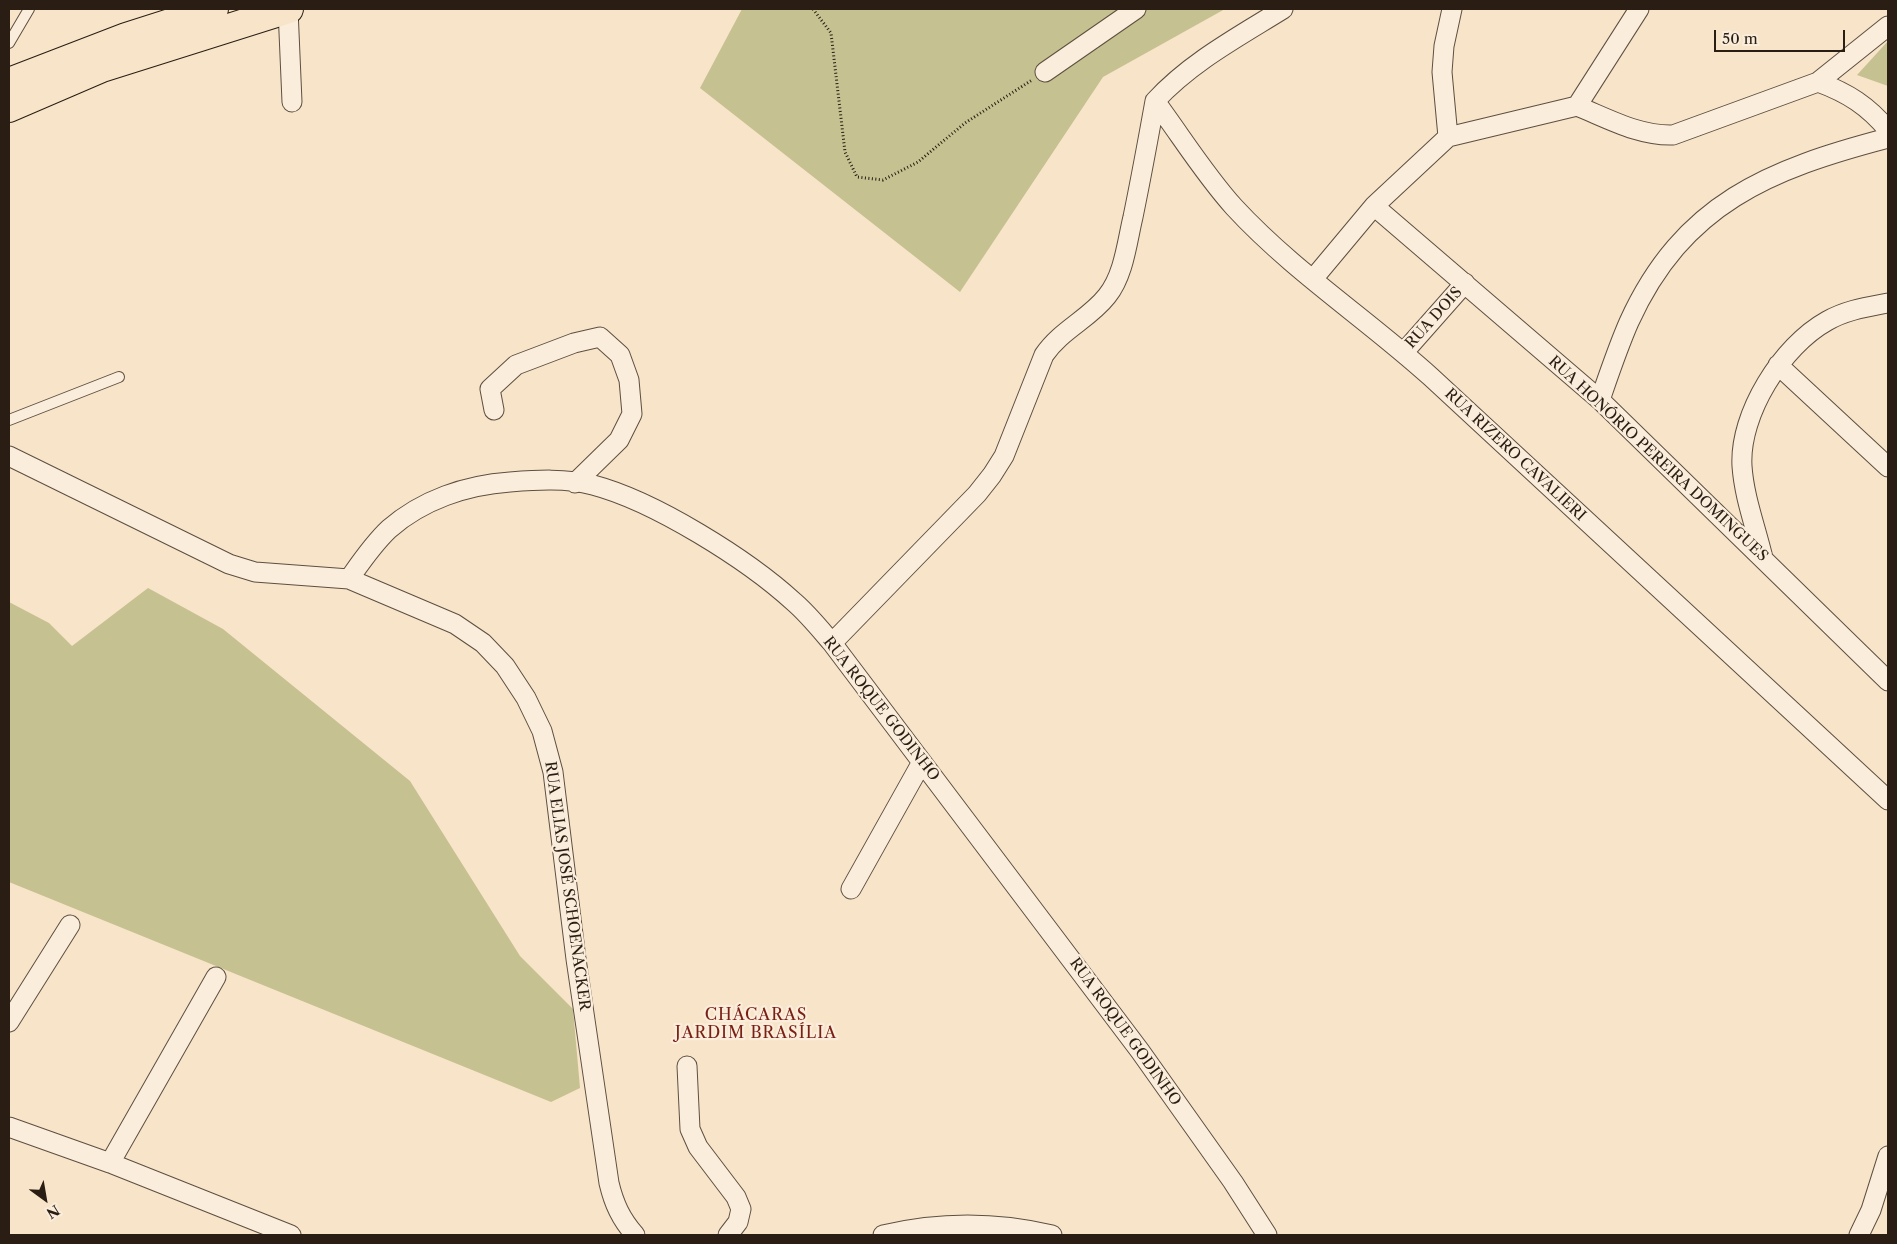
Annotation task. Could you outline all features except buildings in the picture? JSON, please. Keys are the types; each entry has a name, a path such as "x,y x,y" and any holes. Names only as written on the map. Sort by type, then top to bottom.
{"highway":[{"path":"9,82 117,40 214,9"},
{"path":"9,108 102,68 288,9"}],"street":[{"path":"288,9 292,102"},
{"path":"1045,72 1136,9"},
{"path":"832,643 978,494 1004,456 1048,349 1066,330 1091,313 1108,295 1117,277 1126,245 1155,101 1192,66 1283,9"},
{"path":"1448,137 1442,72 1444,46 1452,9"},
{"path":"1577,106 1638,9"},
{"path":"1312,279 1374,206 1448,137 1577,106 1654,136 1673,135 1818,82 1888,26"},
{"path":"1818,82 1842,91 1862,102 1888,130"},
{"name":"RUA RIZERO CAVALIERI","path":"1155,101 1234,207 1312,279 1404,352 1888,800"},
{"path":"1600,400 1626,330 1645,292 1662,265 1704,218 1724,202 1798,164 1888,138"},
{"name":"RUA HONÓRIO PEREIRA DOMINGUES","path":"1374,206 1600,400 1888,681"},
{"name":"RUA DOIS","path":"1404,352 1465,283"},
{"path":"1764,559 1745,486 1742,446 1753,411 1778,365 1805,336 1827,321 1854,310 1888,303"},
{"path":"494,410 490,389 516,365 574,343 600,337 620,355 630,380 632,414 619,440 575,483"},
{"path":"1778,365 1888,466"},
{"name":"RUA ELIAS JOSÉ SCHOENACKER","path":"9,456 229,564 255,572 349,579 455,624 483,643 505,666 526,698 542,732 554,772 576,960 609,1183 618,1212 635,1235"},
{"name":"RUA ROQUE GODINHO","path":"349,579 375,542 407,515 432,501 457,491 490,483 530,480 591,485 623,495 659,512 742,562 795,602 832,643 1140,1051 1233,1182 1267,1235"},
{"path":"851,889 922,762"},
{"path":"9,1022 70,925"},
{"path":"110,1163 216,976"},
{"path":"687,1066 690,1129 698,1147 736,1197 741,1209 738,1222 728,1235"},
{"path":"9,1127 110,1163 291,1235"},
{"path":"1859,1235 1881,1185 1888,1156"},
{"path":"883,1235 929,1227 965,1225 1052,1235"}],"lane":[{"path":"9,43 29,9"},
{"path":"9,420 119,377"}],"path":[{"path":"813,9 831,33 845,152 856,177 883,180 918,162 965,123 1045,72"}],"shaded area":[{"path":"742,9 1225,9 1103,77 960,292 700,88"},
{"path":"1888,41 1888,86 1857,75"},
{"path":"148,588 223,629 410,781 520,956 573,1009 580,1088 551,1102 9,882 9,602 49,623 72,646"}],"district":[{"name":"CHÁCARAS JARDIM BRASÍLIA","path":"756,1024"}]}
